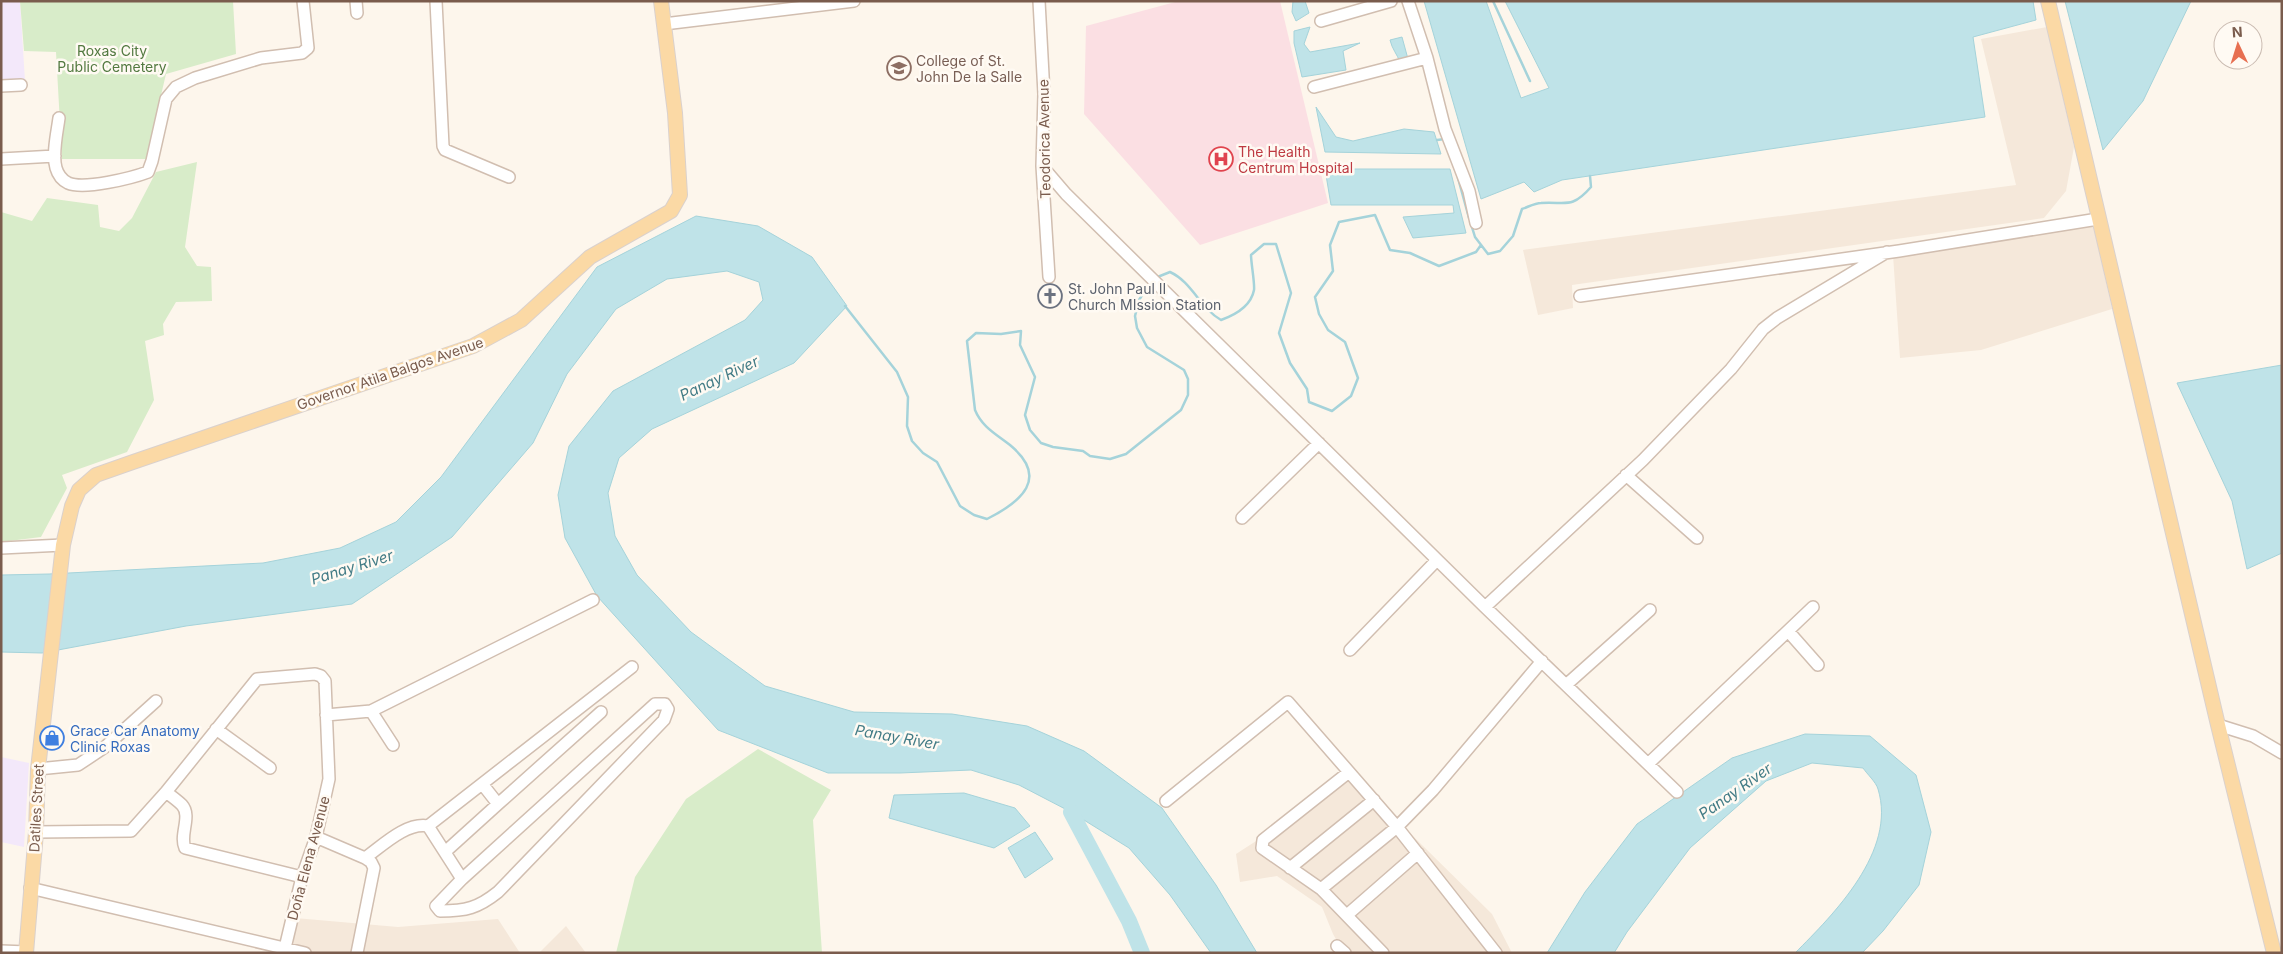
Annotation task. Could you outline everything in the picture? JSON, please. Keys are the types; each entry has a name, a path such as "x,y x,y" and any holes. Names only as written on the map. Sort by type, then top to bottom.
{"main road":[{"name":"Governor Atila Balgos Avenue","path":"63,545 72,506 79,490 96,476 473,346 521,320 590,257 670,211 680,195 680,178 675,113 661,1"},
{"path":"2048,1 2218,725 2274,953"},
{"name":"Datiles Street","path":"26,952 36,832 38,769 63,545"}],"street":[{"path":"58,118 56,167 60,177 69,183 82,185 134,178 148,172 166,99 176,87 194,78 261,58 302,53 308,48 303,1"},
{"path":"436,1 443,146 445,150 509,177"},
{"path":"664,24 854,1"},
{"name":"Teodorica Avenue","path":"1039,1 1044,94 1042,166 1049,277"},
{"path":"1321,21 1391,1"},
{"path":"1408,1 1427,58 1445,129 1469,191 1476,223"},
{"path":"1314,87 1427,58"},
{"path":"1,86 21,85"},
{"path":"1,159 55,156"},
{"path":"1042,166 1066,194 1318,443 1677,792"},
{"path":"1580,296 1887,252 2098,219"},
{"path":"1485,607 1626,475 1731,369 1763,329 1777,318 1887,252"},
{"path":"1242,518 1318,443"},
{"path":"1626,475 1697,538"},
{"path":"1,548 63,545"},
{"path":"1350,650 1437,560"},
{"path":"326,715 371,711 593,600"},
{"path":"1649,763 1813,608"},
{"path":"1566,685 1650,610"},
{"path":"1788,631 1818,665"},
{"path":"1321,889 1398,826 1433,790 1542,661"},
{"path":"365,858 408,829 420,825 428,826 632,667"},
{"name":"Doña Elena Avenue","path":"36,832 131,831 166,792 257,679 316,674 321,676 324,681 329,779 316,837 302,877 285,948"},
{"path":"38,769 78,765 104,747 156,701"},
{"path":"1166,801 1288,702 1398,826 1496,953"},
{"path":"655,704 665,704 668,708 664,720 498,892 483,904 472,908 440,911 436,906 462,879 655,704"},
{"path":"371,711 393,745"},
{"path":"445,852 601,712"},
{"path":"2218,725 2252,736 2282,753"},
{"path":"557,727 568,741"},
{"path":"216,729 270,768"},
{"path":"1349,772 1264,840 1262,848 1321,889 1383,953"},
{"path":"482,785 498,804"},
{"path":"166,792 185,811 182,842 185,848 302,877"},
{"path":"1290,868 1374,800"},
{"path":"428,826 462,879"},
{"path":"316,837 365,858 371,862 374,868 357,953"},
{"path":"1347,915 1418,853"},
{"path":"30,888 305,953"},
{"path":"1,951 26,952"}],"shaded area":[{"path":"1,1 20,1 25,81 1,83"},
{"name":"The Health Centrum Hospital","path":"1179,1 1280,1 1328,203 1200,245 1084,114 1086,26"},
{"path":"2047,27 2074,147 2066,191 2044,218 1572,285 1573,308 1538,315 1523,250 2016,185 1981,39"},
{"path":"2093,224 2112,309 1981,350 1900,358 1893,255"},
{"path":"1,757 29,763 24,847 1,842"},
{"path":"1354,778 1492,914 1512,953 1344,953 1333,934 1322,907 1277,876 1240,882 1236,854"},
{"path":"295,918 398,927 498,919 520,953 293,953"},
{"path":"566,926 586,953 539,953"}],"green space":[{"name":"Roxas City Public Cemetery","path":"20,1 233,1 236,54 166,74 146,159 62,159 56,52 24,51"},
{"path":"197,162 185,247 197,266 211,267 212,301 176,302 163,324 164,335 145,341 154,400 127,452 62,475 67,488 41,537 1,542 1,212 32,221 47,198 98,205 100,227 119,231 132,218 156,172"},
{"path":"758,749 831,790 813,820 822,953 616,953 635,877 686,799"}],"water":[{"path":"1293,1 1305,1 1309,13 1296,21 1292,12"},
{"path":"1424,1 1486,1 1521,98 1549,88 1505,1 2033,1 2036,20 1973,37 1985,117 1562,180 1534,192 1524,182 1481,199"},
{"path":"2065,1 2191,1 2143,101 2103,150"},
{"path":"1310,27 1304,44 1310,52 1360,43 1343,51 1346,70 1302,77 1294,43 1294,31"},
{"path":"1402,37 1408,59 1400,62 1390,40"},
{"path":"1316,107 1336,137 1353,141 1404,129 1434,132 1441,154 1325,152"},
{"path":"1325,169 1450,169 1466,233 1413,238 1403,217 1454,213 1453,205 1331,205"},
{"name":"Panay River","path":"696,216 758,226 812,257 847,306 794,363 652,429 619,458 608,493 615,536 637,575 691,632 765,686 854,712 952,714 1027,726 1084,751 1162,808 1216,885 1257,953 1211,953 1170,895 1129,848 1071,812 1019,785 971,770 900,773 828,773 718,730 597,596 565,538 558,495 569,446 613,391 745,320 763,300 759,282 727,271 667,279 616,309 567,374 533,443 452,537 352,604 186,626 42,653 1,652 1,575 263,563 340,548 396,522 441,477 597,267"},
{"path":"2282,365 2282,553 2247,569 2232,501 2177,383"},
{"name":"Panay River","path":"1805,734 1870,736 1916,775 1931,832 1919,885 1883,931 1862,953 1795,953 1827,920 1858,880 1870,858 1879,835 1881,812 1878,789 1863,768 1812,763 1766,781 1690,848 1627,932 1614,953 1547,953 1585,892 1637,824 1732,758"},
{"path":"964,793 1015,808 1030,826 994,848 889,818 894,795"},
{"path":"1035,832 1053,859 1025,878 1008,848"}],"waterway":[{"path":"1493,1 1530,81"},
{"path":"1437,140 1445,139"},
{"path":"1471,224 1475,237 1488,254 1500,251 1513,236 1522,209 1539,203 1573,202 1591,187 1590,176"},
{"path":"1458,178 1469,218"},
{"path":"1155,278 1170,272 1178,276 1207,309 1221,320 1242,309 1250,301 1254,290 1251,255 1264,244 1276,244 1291,293 1279,333 1290,363 1307,389 1309,402 1332,411 1351,396 1358,378 1345,342 1328,330 1319,314 1315,297 1333,271 1330,245 1339,222 1375,215 1390,250 1410,253 1439,266 1476,252 1481,245"},
{"path":"845,306 897,372 908,397 907,426 912,441 923,453 937,462 960,506 974,515 987,519 1011,505 1020,497 1026,488 1029,478 1028,468 1022,457 1010,445 985,426 975,410 967,341 976,333 1001,334 1021,331 1020,345 1035,377 1025,415 1030,430 1041,443 1053,447 1083,451 1090,456 1110,459 1126,454 1181,410 1188,395 1188,379 1184,370 1147,347 1137,328 1135,316 1139,300 1150,283"},
{"path":"1071,812 1129,921 1142,953"}],"place":[{"name":"College of St. John De la Salle","path":"899,68"},
{"name":"The Health Centrum Hospital","path":"1221,159"},
{"name":"St. John Paul II Church MIssion Station","path":"1050,296"},
{"name":"Grace Car Anatomy Clinic Roxas","path":"52,738"}]}
